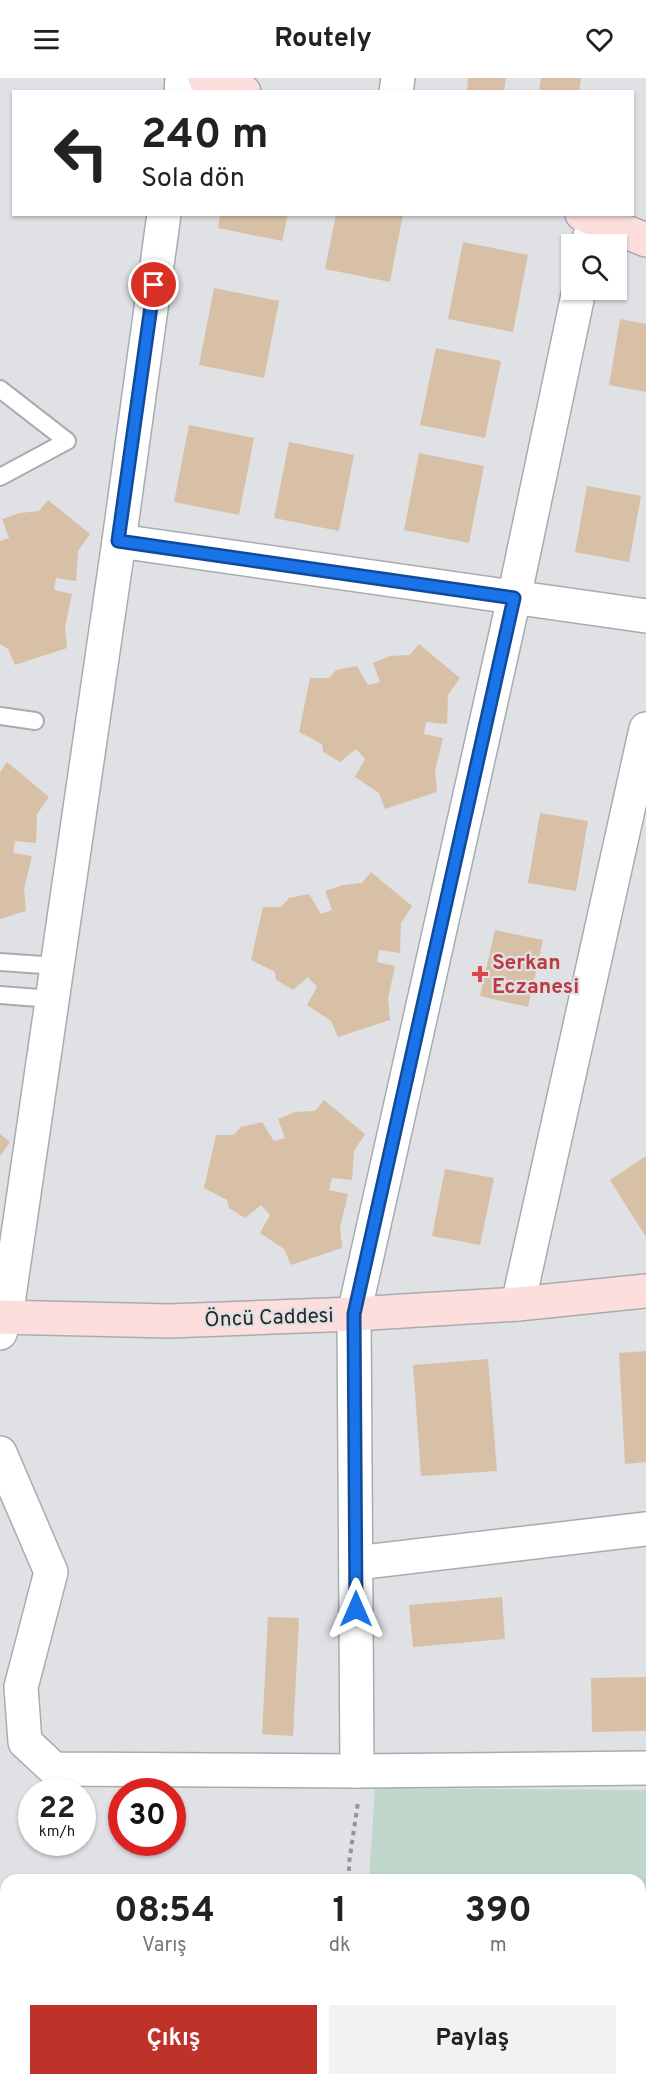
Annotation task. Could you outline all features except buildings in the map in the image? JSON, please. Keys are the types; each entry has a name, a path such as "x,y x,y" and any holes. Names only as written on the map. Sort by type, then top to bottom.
{"street":[{"path":"206,78 239,90"},
{"path":"2,1322 57,966 164,216"},
{"path":"588,226 646,240"},
{"path":"357,1771 354,1314 514,598 577,300"},
{"path":"118,541 646,616"},
{"path":"518,1304 646,729"},
{"name":"Öncü Caddesi","path":"2,1322 169,1321 354,1314 518,1304 646,1291"},
{"path":"0,1453 51,1572 21,1688 25,1742 54,1769 357,1771 646,1768"},
{"path":"356,1563 646,1529"}],"lane":[{"path":"0,389 67,441 0,477"},
{"path":"0,716 35,720"},
{"path":"0,962 57,966"},
{"path":"0,995 52,999"}],"path":[{"path":"349,1874 358,1803 357,1771"}],"green space":[{"path":"375,1788 646,1790 646,1874 369,1874"}],"place":[{"name":"Serkan Eczanesi","path":"480,974"}],"route":[{"path":"154,285 118,541 514,598 354,1314 356,1609"}]}
